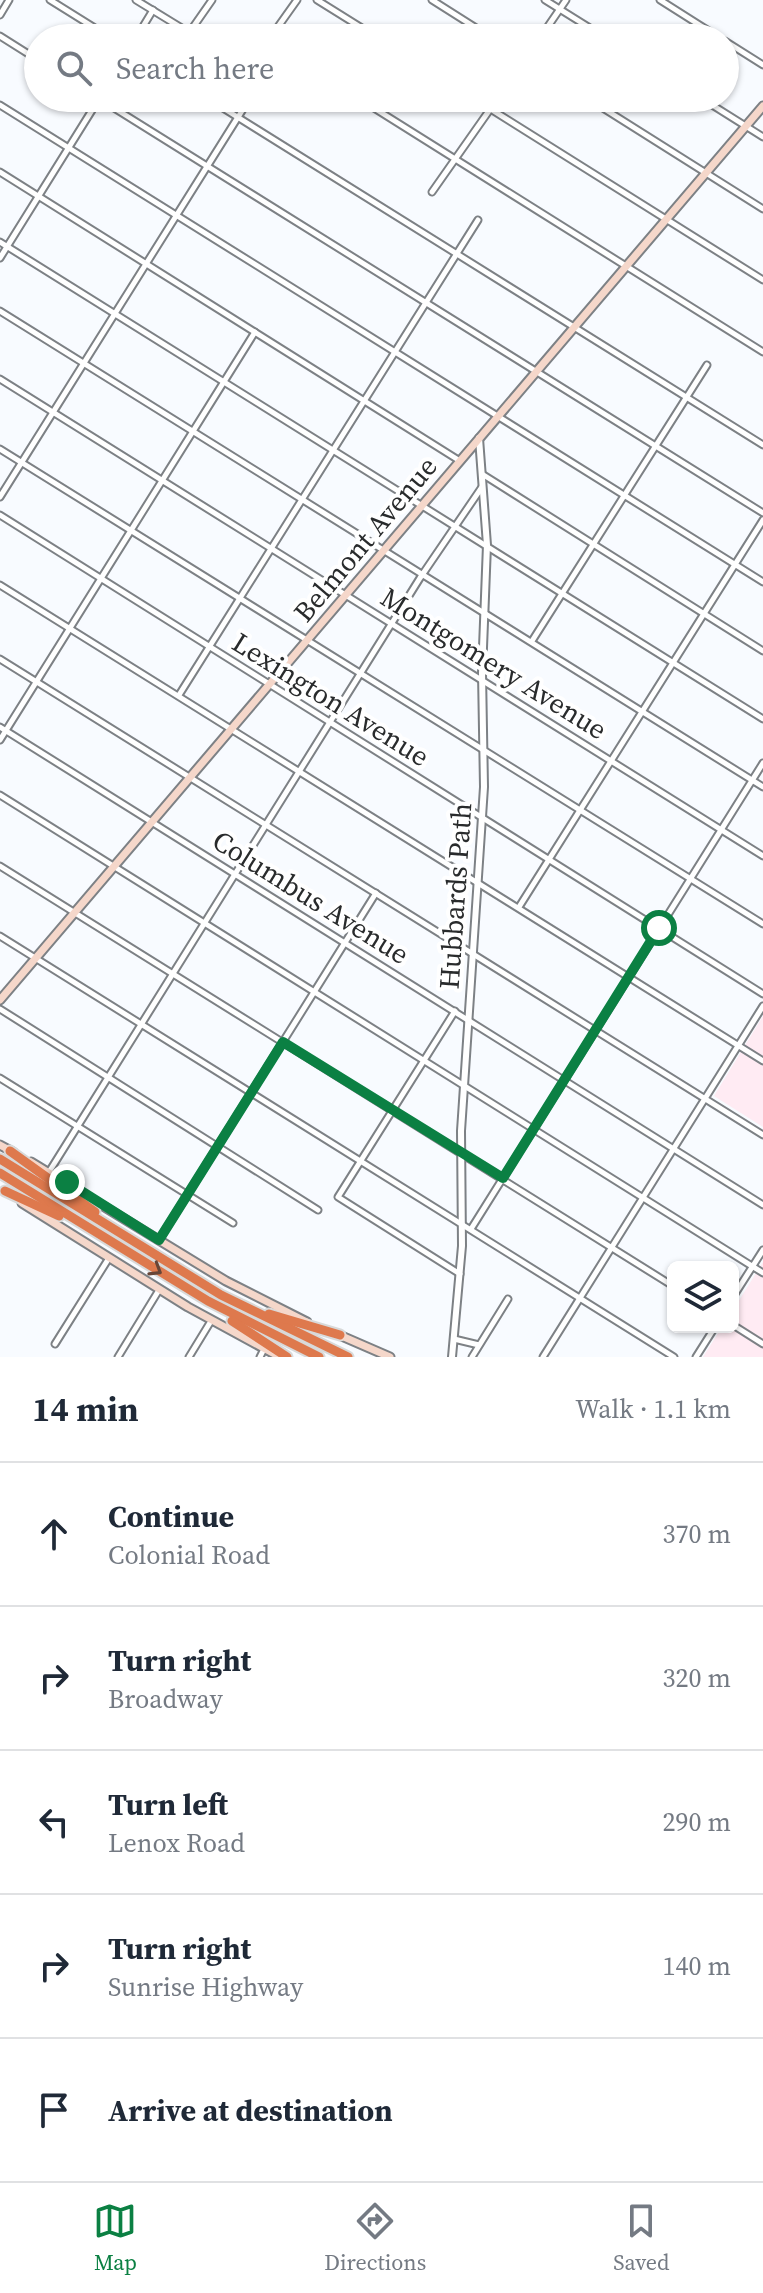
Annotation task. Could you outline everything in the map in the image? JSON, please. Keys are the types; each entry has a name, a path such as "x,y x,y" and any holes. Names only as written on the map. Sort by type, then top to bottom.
{"highway":[{"path":"10,1151 129,1239"},
{"path":"0,1159 221,1295 348,1357"},
{"path":"0,1173 208,1301 319,1357"},
{"path":"2,1189 105,1239"},
{"path":"221,1295 285,1320 340,1335"},
{"path":"208,1301 287,1357"}],"main road":[{"name":"Belmont Avenue","path":"0,1000 763,106"},
{"path":"0,1145 258,1298 390,1357"},
{"path":"2,1189 262,1353 280,1357"}],"street":[{"path":"0,15 9,0"},
{"path":"50,0 89,24"},
{"path":"137,0 175,24"},
{"path":"195,24 212,0"},
{"path":"280,24 297,0"},
{"path":"317,0 356,24"},
{"path":"432,0 470,24"},
{"path":"545,0 584,24"},
{"path":"550,24 566,0"},
{"path":"660,0 698,24"},
{"path":"144,24 153,10"},
{"path":"0,36 24,51"},
{"path":"739,50 763,65"},
{"path":"0,105 763,582"},
{"path":"0,258 90,112"},
{"path":"121,112 763,513"},
{"path":"229,112 763,445"},
{"path":"0,497 242,112"},
{"path":"380,112 763,352"},
{"path":"432,192 489,112"},
{"path":"496,112 763,280"},
{"path":"609,112 763,209"},
{"path":"723,112 763,137"},
{"path":"0,172 460,461"},
{"path":"179,695 478,220"},
{"path":"0,242 763,719"},
{"path":"0,311 763,787"},
{"path":"0,740 3,729 255,332"},
{"path":"532,641 707,365"},
{"name":"Montgomery Avenue","path":"0,379 763,856"},
{"name":"Hubbards Path","path":"452,1357 460,1274 460,1152 483,816 482,679 487,545 479,438"},
{"path":"0,449 763,924"},
{"path":"482,474 763,651"},
{"path":"49,1172 454,525 483,486"},
{"name":"Lexington Avenue","path":"0,515 763,994"},
{"path":"519,907 763,520"},
{"path":"0,585 763,1061"},
{"path":"0,659 763,1135"},
{"name":"Columbus Avenue","path":"3,729 763,1205"},
{"path":"471,1229 763,763"},
{"path":"0,795 763,1273"},
{"path":"0,866 667,1282"},
{"path":"159,1240 376,893"},
{"path":"0,936 674,1357"},
{"path":"543,1357 763,1006"},
{"path":"0,1009 318,1210"},
{"path":"455,1011 338,1197 460,1274"},
{"path":"0,1078 233,1223"},
{"path":"739,1288 763,1250"},
{"path":"55,1344 109,1258"},
{"path":"118,1357 159,1290"},
{"path":"472,1357 508,1299"},
{"path":"189,1357 211,1321"},
{"path":"739,1329 763,1344"},
{"path":"696,1357 711,1333"},
{"path":"454,1339 479,1345"}],"shaded area":[{"path":"763,1016 763,1127 714,1096"},
{"path":"763,1262 763,1357 703,1357 718,1333 739,1333 739,1300"}],"route":[{"path":"67,1182 159,1240 283,1042 503,1178 659,928"}]}
